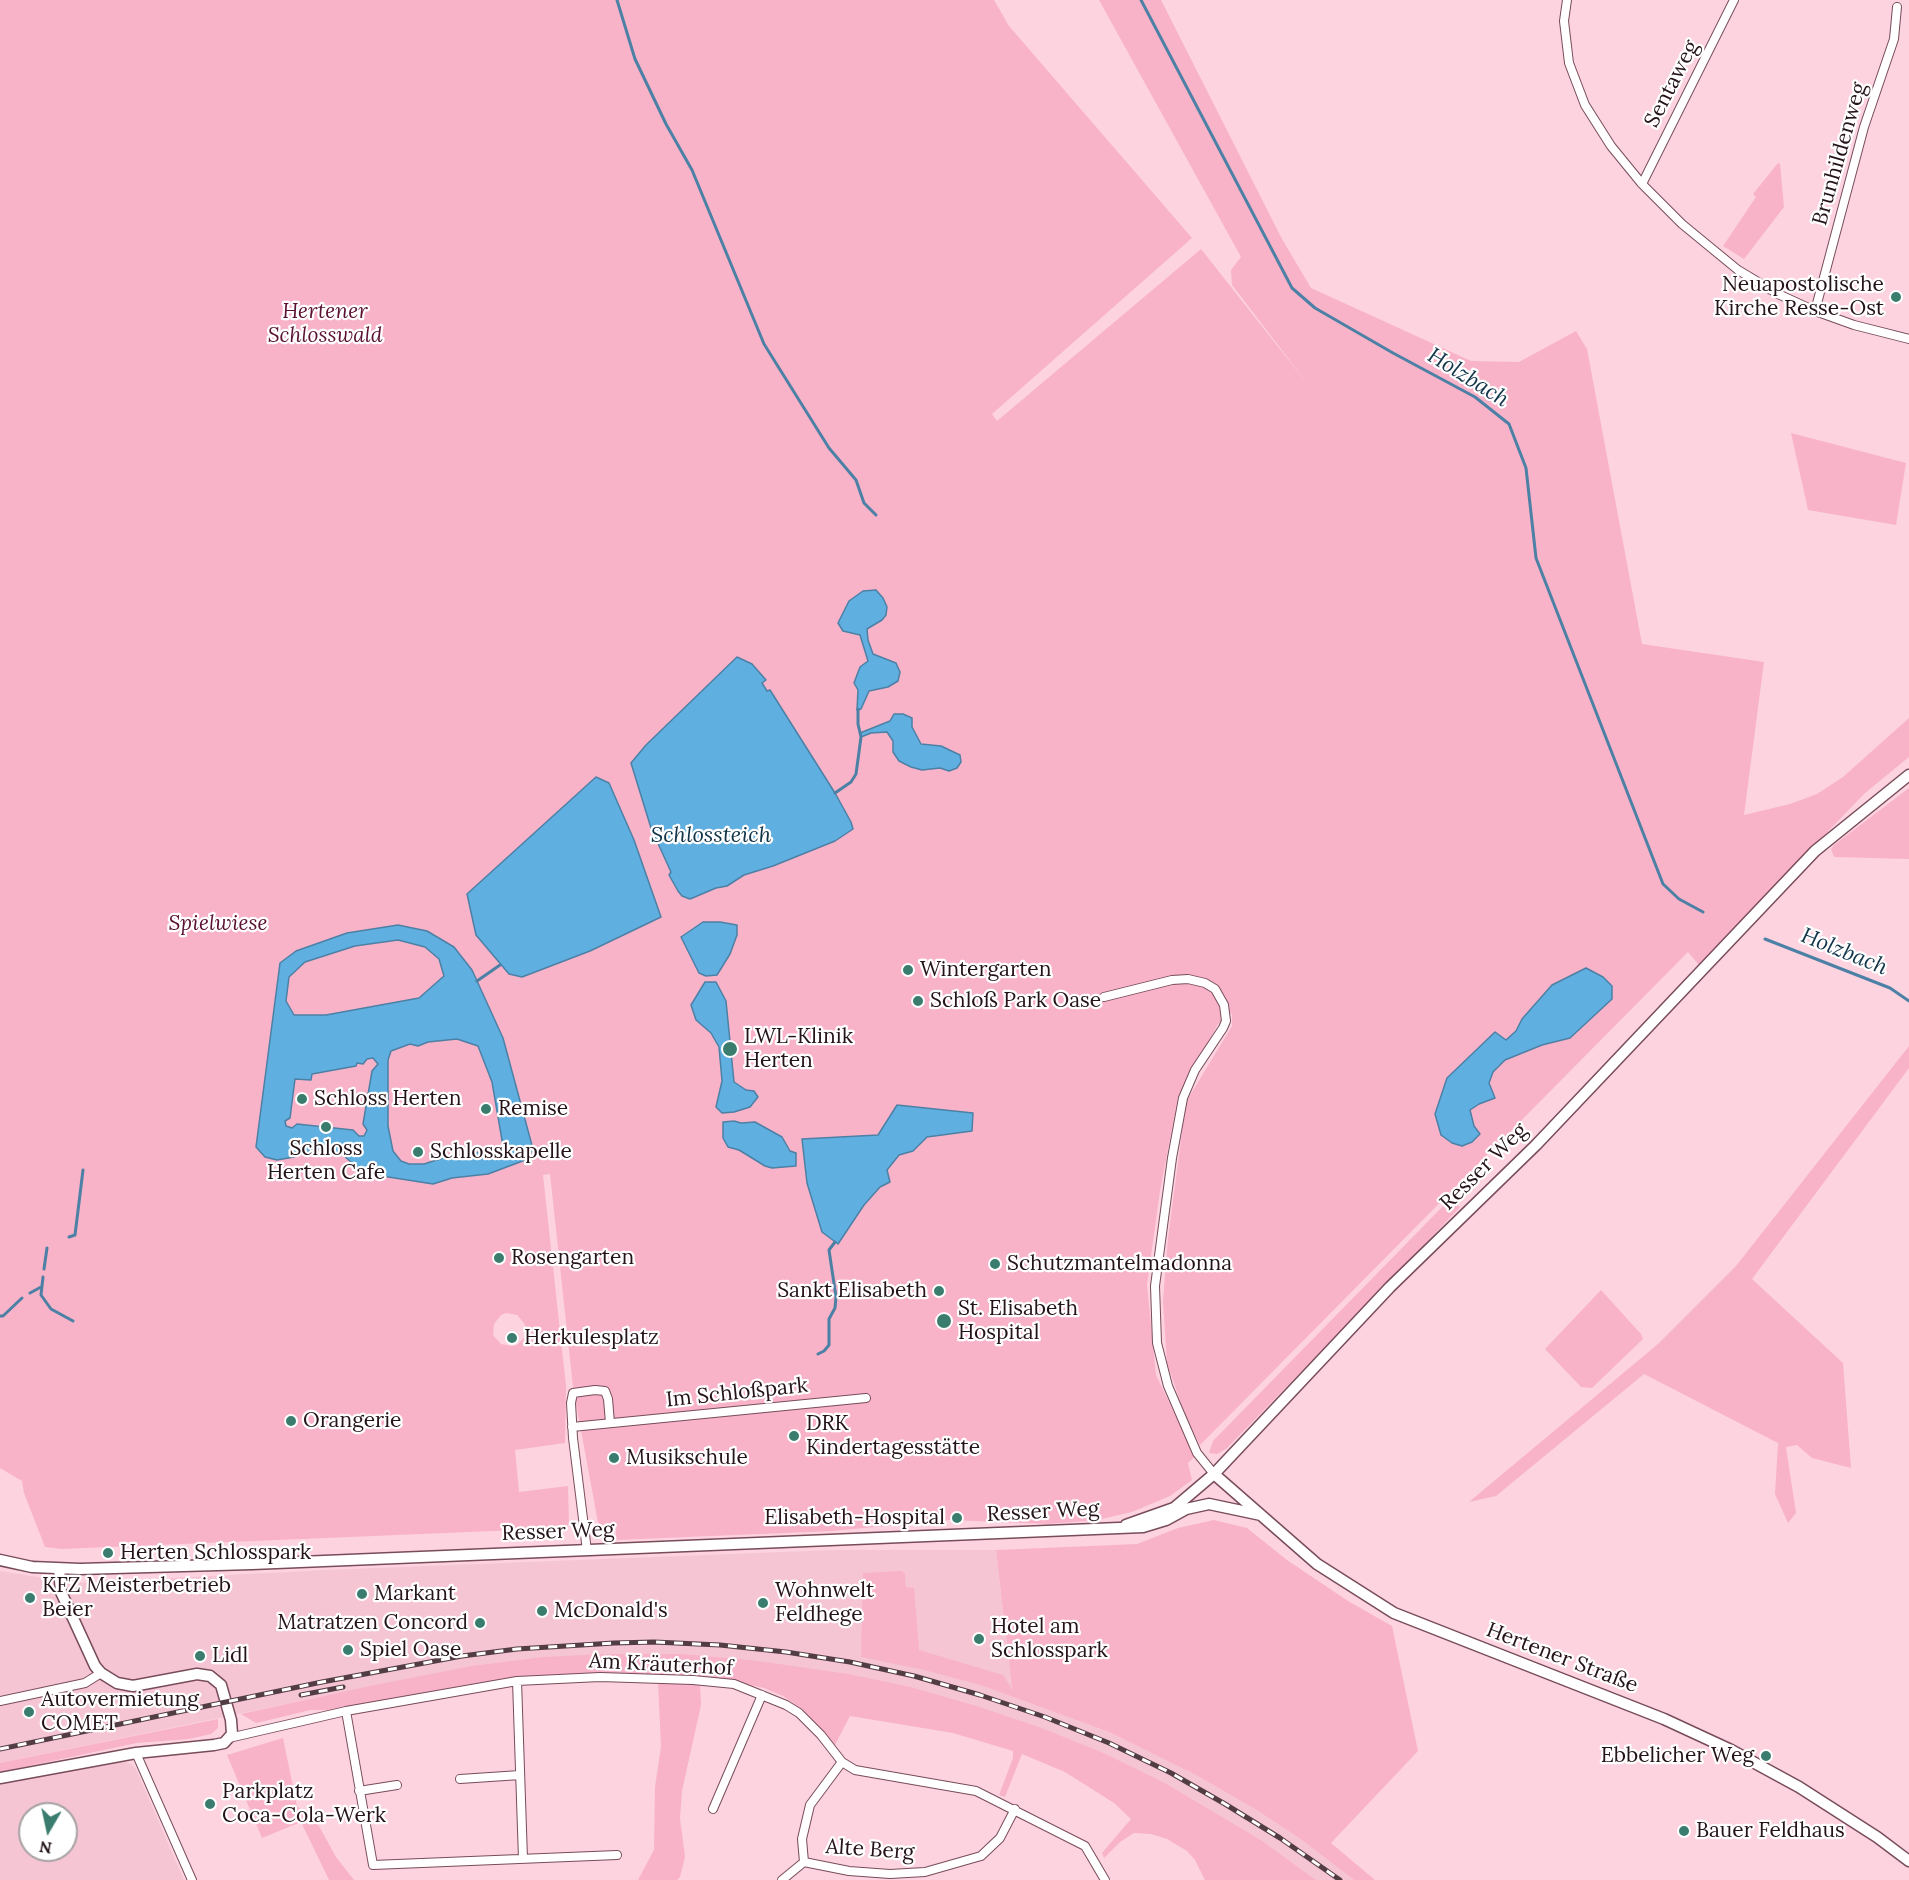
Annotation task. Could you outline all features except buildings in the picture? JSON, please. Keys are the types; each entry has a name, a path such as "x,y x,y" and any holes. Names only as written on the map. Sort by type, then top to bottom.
{"main road":[{"name":"Resser Weg","path":"1118,1528 1174,1508 1214,1474 1390,1287 1536,1144 1815,851 1909,776"},
{"name":"Hertener Straße","path":"1214,1474 1317,1564 1394,1613 1664,1719 1731,1750 1799,1787 1909,1860"},
{"name":"Resser Weg","path":"0,1560 32,1567 58,1569 252,1564 1143,1527 1166,1520 1186,1509 1209,1504 1261,1515"},
{"path":"0,1778 136,1754 224,1743 229,1738 232,1729 220,1685 210,1676 197,1674 133,1686 117,1683 101,1673 87,1650 61,1592 58,1569"}],"street":[{"path":"1568,0 1564,21 1569,63 1585,105 1611,146 1641,184 1682,224 1738,270 1778,294 1854,325 1909,339"},
{"name":"Sentaweg","path":"1641,184 1734,0"},
{"name":"Brunhildenweg","path":"1815,311 1864,128 1894,39 1898,7"},
{"path":"1104,997 1172,980 1188,979 1205,983 1215,989 1224,1005 1226,1021 1223,1028 1195,1070 1183,1098 1172,1158 1155,1286 1157,1343 1168,1386 1197,1453 1214,1474"},
{"path":"587,1551 572,1427 571,1398 573,1393 583,1390 604,1391 608,1399 610,1423"},
{"name":"Im Schloßpark","path":"572,1427 867,1398"},
{"path":"0,1701 86,1683 101,1673"},
{"name":"Am Kräuterhof","path":"229,1738 346,1711 517,1681 600,1677 693,1680 734,1684 786,1705 799,1713 821,1735 842,1762"},
{"path":"517,1681 523,1859"},
{"path":"713,1809 762,1695"},
{"path":"346,1711 373,1865 617,1855"},
{"path":"136,1754 192,1880"},
{"path":"782,1880 804,1862 802,1839 810,1805 842,1762 855,1770 976,1791 1085,1846 1105,1880"},
{"path":"460,1779 520,1775"},
{"path":"359,1791 397,1785"},
{"name":"Alte Berg","path":"804,1862 849,1871 890,1874 925,1872 981,1856 1000,1838 1015,1809"}],"shaded area":[{"path":"833,1550 996,1550 1012,1691 936,1673 980,1685 1109,1732 1194,1774 1255,1809 1299,1838 1354,1880 1316,1880 1261,1840 1165,1783 1104,1753 1042,1728 977,1706 911,1687 752,1660 684,1654 542,1657 471,1666 0,1763 0,1571 75,1583 325,1570"},
{"path":"124,1762 136,1769 184,1880 0,1880 0,1783"}],"green space":[{"path":"0,0 994,0 1009,26 1192,238 992,414 997,421 1201,249 1310,387 1232,285 1231,270 1241,257 1099,0 1161,0 1282,239 1311,288 1471,361 1519,362 1576,331 1587,349 1642,644 1764,662 1744,815 1790,804 1817,794 1843,777 1909,718 1909,757 1865,793 1699,965 1688,952 1200,1445 1186,1418 1167,1363 1163,1301 1168,1238 1186,1102 1232,1026 1232,1013 1218,1024 1178,1097 1160,1191 1147,1285 1156,1375 1195,1456 1188,1463 1192,1480 1170,1496 1132,1512 1097,1520 1048,1524 949,1520 832,1531 616,1540 616,1528 599,1528 573,1387 550,1174 543,1175 566,1386 565,1443 515,1450 519,1492 568,1486 569,1523 566,1528 62,1549 45,1547 24,1493 22,1481 0,1468","holes":["506,1313 517,1315 526,1328 524,1338 517,1345 501,1344 493,1335 494,1324 501,1315"]},
{"path":"1778,163 1780,164 1784,207 1744,259 1723,246 1756,197 1753,194"},
{"path":"1791,433 1906,463 1896,525 1808,510"},
{"path":"1909,788 1909,859 1834,857 1831,849 1834,845"},
{"path":"1909,1046 1909,1068 1752,1279 1843,1363 1851,1468 1812,1458 1797,1445 1786,1447 1796,1513 1788,1523 1775,1494 1778,1443 1644,1374 1496,1496 1469,1502 1658,1344 1736,1266"},
{"path":"1450,1199 1460,1207 1407,1263 1226,1449 1217,1454 1209,1453 1213,1441"},
{"path":"1601,1290 1643,1339 1592,1388 1581,1387 1545,1349"},
{"path":"1214,1520 1247,1528 1287,1560 1348,1601 1392,1626 1418,1751 1331,1843 1375,1880 1354,1880 1299,1838 1255,1809 1194,1774 1109,1732 980,1685 861,1657 863,1573 902,1571 905,1574 906,1587 914,1588 919,1650 1003,1675 1012,1689 996,1550 1137,1544 1178,1528"},
{"path":"684,1654 752,1660 848,1674 911,1687 977,1706 1042,1728 1104,1753 1165,1783 1261,1840 1316,1880 1205,1880 1195,1860 1187,1851 1167,1839 1151,1834 1134,1833 1120,1842 1104,1858 1102,1853 1131,1819 1114,1803 1065,1772 1022,1754 1005,1797 999,1795 1013,1758 1013,1751 953,1733 850,1716 835,1745 803,1710 783,1696 764,1688 718,1678 603,1673 518,1678 466,1685 336,1710 311,1710 256,1723 241,1714 471,1666 542,1657"},
{"path":"658,1683 700,1685 701,1705 682,1791 680,1818 685,1857 680,1877 677,1880 638,1880 654,1850 655,1787 661,1746"},
{"path":"218,1719 218,1728 211,1734 189,1739 137,1743 0,1772 0,1763"},
{"path":"283,1738 297,1806 319,1826 336,1857 354,1880 329,1880 301,1822 262,1838 227,1755"}],"water":[{"path":"876,590 887,607 886,615 867,629 868,640 873,654 896,663 900,672 898,681 888,687 869,691 861,709 857,710 858,690 854,683 860,667 868,661 860,635 843,631 838,623 849,601 863,591"},
{"name":"Schlossteich","path":"737,657 752,664 766,680 762,683 767,691 770,690 835,793 853,829 835,841 744,875 727,886 690,899 682,896 669,875 671,872 651,828 631,763 646,745"},
{"path":"894,714 903,714 912,718 912,727 921,744 941,746 960,755 961,762 957,768 949,771 940,768 922,770 911,767 899,761 893,752 893,741 887,732 871,733 861,737 860,733 890,721"},
{"name":"Schlossteich","path":"596,777 609,783 634,840 661,917 590,951 522,977 509,974 476,935 467,894"},
{"path":"703,922 737,925 737,935 730,954 717,975 706,976 699,973 681,937"},
{"path":"398,925 427,931 454,947 472,970 503,1038 533,1149 528,1159 488,1174 452,1178 433,1184 363,1173 342,1154 327,1149 312,1150 277,1160 265,1157 256,1147 280,963 296,951 347,933","holes":["398,940 425,947 439,959 444,976 419,998 326,1015 294,1015 286,1001 289,977 305,962 355,946","457,1039 478,1046 492,1082 503,1146 424,1164 409,1164 401,1161 393,1151 388,1126 388,1060 391,1051 410,1044 418,1046 428,1042","373,1058 378,1064 372,1071 363,1124 367,1130 364,1136 359,1136 353,1130 297,1124 292,1128 286,1126 285,1121 290,1118 295,1079 311,1080 312,1074 356,1066 357,1063 363,1064 367,1059"]},
{"path":"1586,968 1603,977 1612,986 1612,999 1570,1038 1542,1045 1505,1060 1493,1072 1489,1083 1495,1098 1470,1110 1474,1126 1480,1134 1472,1142 1462,1146 1452,1143 1441,1135 1435,1114 1447,1078 1495,1032 1506,1040 1516,1031 1522,1019 1552,985"},
{"path":"705,982 716,982 726,1001 734,1082 746,1090 754,1091 758,1097 750,1107 734,1112 722,1113 716,1107 722,1081 719,1047 711,1033 696,1020 691,1005"},
{"path":"897,1105 973,1113 972,1131 927,1137 913,1151 899,1155 887,1170 890,1182 880,1187 864,1205 838,1244 822,1232 807,1183 802,1139 878,1135"},
{"path":"723,1122 755,1122 782,1137 790,1151 796,1153 796,1166 772,1168 739,1150 728,1147 723,1138"}],"waterway":[{"path":"617,0 635,59 666,124 692,170 764,344 829,448 856,480 864,503 876,515"},
{"name":"Holzbach","path":"1141,0 1292,288 1315,308 1475,397 1509,424 1526,468 1536,558 1663,884 1679,899 1703,912"},
{"path":"835,793 851,782 856,774 861,737 858,709"},
{"name":"Holzbach","path":"1765,939 1890,988 1909,1001"},
{"path":"477,981 500,965"},
{"path":"69,1237 75,1235 83,1170"},
{"path":"818,1354 829,1345 829,1319 835,1308 836,1297 829,1250 835,1242"},
{"path":"44,1269 47,1248"},
{"path":"43,1277 41,1295 51,1309 73,1321"},
{"path":"30,1293 41,1287"},
{"path":"0,1316 3,1316 22,1298"}],"railway":[{"path":"0,1749 322,1682 462,1656 517,1649 614,1643 720,1645 850,1662 914,1676 1045,1717 1109,1743 1171,1773 1280,1838 1340,1880"},
{"path":"301,1695 343,1687"}],"place":[{"name":"Neuapostolische Kirche Resse-Ost","path":"1896,297"},
{"name":"Wintergarten","path":"908,970"},
{"name":"Schloß Park Oase","path":"918,1001"},
{"name":"LWL-Klinik Herten","path":"730,1049"},
{"name":"Schloss Herten","path":"302,1099"},
{"name":"Remise","path":"486,1109"},
{"name":"Schloss Herten Cafe","path":"326,1127"},
{"name":"Schlosskapelle","path":"418,1152"},
{"name":"Rosengarten","path":"499,1258"},
{"name":"Schutzmantelmadonna","path":"995,1264"},
{"name":"Sankt Elisabeth","path":"939,1291"},
{"name":"St. Elisabeth Hospital","path":"944,1321"},
{"name":"Herkulesplatz","path":"512,1338"},
{"name":"Orangerie","path":"291,1421"},
{"name":"DRK Kindertagesstätte","path":"794,1436"},
{"name":"Musikschule","path":"614,1458"},
{"name":"Elisabeth-Hospital","path":"957,1518"},
{"name":"Herten Schlosspark","path":"108,1553"},
{"name":"Markant","path":"362,1594"},
{"name":"KFZ Meisterbetrieb Beier","path":"30,1598"},
{"name":"Wohnwelt Feldhege","path":"763,1603"},
{"name":"McDonald's","path":"542,1611"},
{"name":"Matratzen Concord","path":"480,1623"},
{"name":"Hotel am Schlosspark","path":"979,1639"},
{"name":"Spiel Oase","path":"348,1650"},
{"name":"Lidl","path":"200,1656"},
{"name":"Autovermietung COMET","path":"29,1712"},
{"name":"Ebbelicher Weg","path":"1766,1756"},
{"name":"Parkplatz Coca-Cola-Werk","path":"210,1804"},
{"name":"Bauer Feldhaus","path":"1684,1831"}],"park label":[{"name":"Hertener Schlosswald","path":"325,324"},
{"name":"Spielwiese","path":"218,924"}]}
